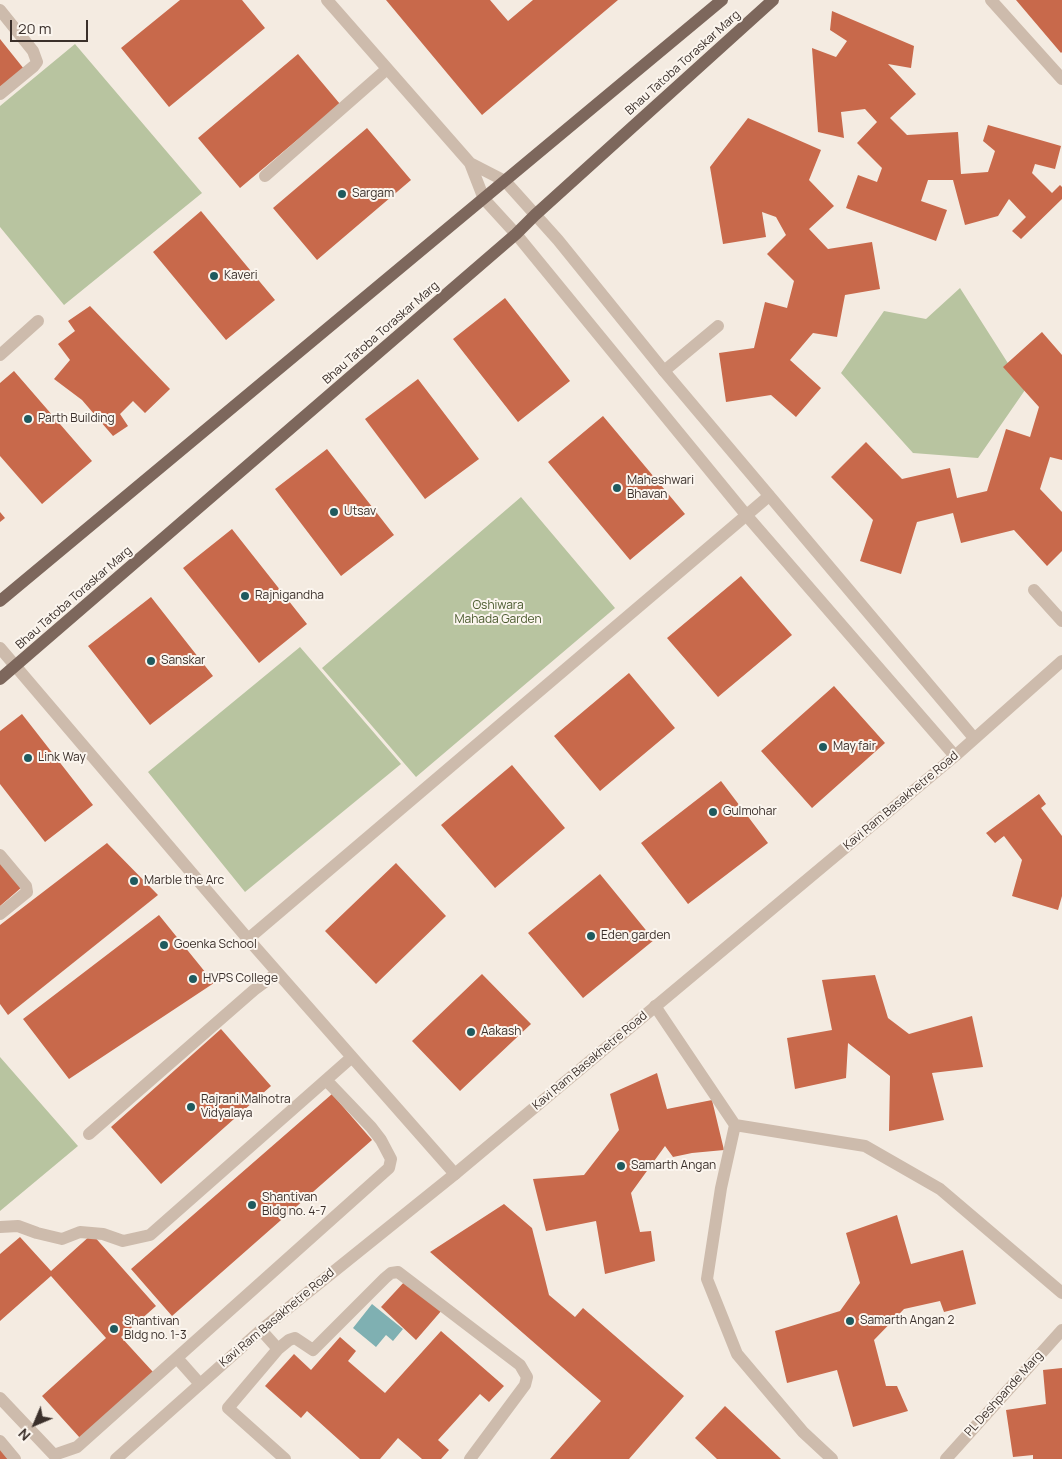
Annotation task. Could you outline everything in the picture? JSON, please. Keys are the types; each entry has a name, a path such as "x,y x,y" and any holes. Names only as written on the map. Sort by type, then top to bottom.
{"main road":[{"name":"Bhau Tatoba Toraskar Marg","path":"0,601 722,0"},
{"name":"Bhau Tatoba Toraskar Marg","path":"0,680 516,234 773,0"}],"street":[{"path":"327,0 470,163 484,199 516,234 747,516 955,756"},
{"path":"991,0 1062,79"},
{"path":"0,10 33,51 37,62 0,94"},
{"path":"265,176 387,69"},
{"path":"470,163 505,180 558,240 664,372 974,738"},
{"path":"0,355 38,321"},
{"path":"664,372 718,326"},
{"path":"248,940 747,516 768,496"},
{"path":"1034,590 1062,621"},
{"path":"0,648 248,940 455,1174"},
{"name":"Kavi Ram Basakhetre Road","path":"116,1459 261,1330 455,1174 955,756 1062,661"},
{"path":"0,855 21,879 26,886 27,892 0,914"},
{"path":"89,1134 254,990 277,973"},
{"path":"655,1006 735,1125 721,1188 707,1279 737,1354 803,1432 832,1459"},
{"path":"0,1228 18,1226 62,1238 80,1232 103,1234 123,1241 150,1235 352,1057"},
{"path":"0,1398 54,1455 77,1448 389,1168 391,1159 371,1127 326,1080"},
{"path":"735,1125 865,1146 940,1189 1062,1293"},
{"path":"285,1459 228,1408 278,1349 289,1340 295,1338 313,1350 385,1278 391,1273 398,1272 520,1365 527,1377 525,1385 470,1459"},
{"path":"261,1330 278,1349"},
{"name":"PL Deshpande Marg","path":"946,1459 1062,1330"},
{"path":"177,1358 200,1384"},
{"path":"0,1441 15,1459"}],"green space":[{"path":"75,44 202,193 64,305 0,227 0,106"},
{"path":"960,288 1025,390 978,458 913,453 841,373 884,311 926,319"},
{"name":"Oshiwara Mahada Garden","path":"521,497 615,608 416,777 322,668"},
{"path":"300,647 401,764 245,892 148,772"},
{"path":"0,1057 78,1146 0,1211"}],"water":[{"path":"372,1304 403,1329 393,1341 386,1335 376,1347 353,1328"}],"building":[{"path":"180,0 242,0 265,28 169,107 121,48"},
{"path":"386,0 490,0 508,21 533,0 618,0 482,115"},
{"path":"1016,0 1062,0 1061,53"},
{"path":"832,11 914,46 911,68 888,64 916,94 890,118 907,135 958,132 961,174 988,172 995,151 983,141 988,125 1061,146 1055,169 1035,164 1032,173 1052,193 1060,185 1062,187 1062,199 1021,239 1012,231 1026,217 1009,199 998,216 965,225 953,180 928,180 921,201 947,210 936,241 846,208 858,175 877,182 882,168 857,143 877,122 865,109 841,112 844,138 818,132 812,48 836,57 847,41 830,30"},
{"path":"0,39 24,69 0,87"},
{"path":"298,54 340,104 240,188 198,138"},
{"path":"748,118 821,150 809,180 834,206 809,229 828,249 872,242 880,289 845,295 837,337 813,333 790,360 821,388 796,417 771,395 726,402 719,353 754,348 765,302 787,308 794,281 767,254 786,235 776,217 762,212 766,237 723,244 710,167"},
{"name":"Sargam","path":"367,128 411,180 317,260 273,208"},
{"name":"Kaveri","path":"201,211 275,300 226,340 153,252"},
{"path":"505,298 570,381 518,422 453,339"},
{"path":"90,306 170,389 145,413 133,401 120,414 128,426 113,436 82,400 54,379 70,360 58,344 75,331 68,321"},
{"path":"1042,332 1062,355 1062,460 1050,457 1040,489 1062,512 1062,551 1047,566 1014,530 961,543 953,513 917,522 901,574 860,561 873,520 831,477 866,442 902,479 950,468 957,498 987,491 1006,429 1030,437 1039,407 1003,367"},
{"name":"Parth Building","path":"14,371 92,461 42,504 0,456 0,383"},
{"path":"418,379 479,459 425,499 365,419"},
{"name":"Maheshwari Bhavan","path":"603,416 685,514 630,560 548,462"},
{"name":"Utsav","path":"327,449 394,535 341,576 275,489"},
{"path":"0,512 5,518 0,522"},
{"name":"Rajnigandha","path":"232,529 307,624 259,663 183,568"},
{"path":"741,576 792,635 718,697 667,638"},
{"name":"Sanskar","path":"151,597 213,676 150,725 88,646"},
{"path":"629,673 675,728 600,791 554,736"},
{"name":"May fair","path":"834,686 885,743 812,808 761,751"},
{"name":"Link Way","path":"22,714 93,805 45,842 0,784 0,731"},
{"path":"512,765 565,828 495,888 441,825"},
{"name":"Gulmohar","path":"721,781 768,843 688,904 641,843"},
{"path":"1039,794 1046,804 1041,808 1062,836 1062,896 1058,910 1012,896 1022,860 1004,836 995,843 986,833"},
{"path":"107,843 158,895 8,1015 0,1004 0,925"},
{"path":"0,862 22,887 0,906"},
{"path":"396,863 446,916 376,984 325,931"},
{"name":"Eden garden","path":"600,874 654,940 583,998 528,933"},
{"path":"159,915 214,983 69,1079 23,1019"},
{"name":"Aakash","path":"482,974 531,1024 460,1091 412,1041"},
{"path":"875,975 888,1018 909,1034 972,1016 983,1067 932,1073 944,1120 889,1131 890,1076 848,1043 846,1078 795,1089 787,1038 832,1030 822,980"},
{"name":"Rajrani Malhotra Vidyalaya","path":"221,1029 271,1086 161,1184 111,1127"},
{"name":"Samarth Angan","path":"657,1073 667,1109 712,1100 724,1150 673,1157 665,1146 631,1193 640,1232 651,1231 655,1261 605,1274 596,1221 546,1231 533,1179 584,1175 619,1130 610,1094"},
{"name":"Shantivan Bldg no. 4-7","path":"332,1094 372,1140 172,1316 131,1269"},
{"path":"504,1204 532,1228 549,1295 575,1317 583,1308 684,1396 629,1459 550,1459 601,1401 430,1252"},
{"name":"Samarth Angan 2","path":"897,1215 911,1264 963,1250 976,1304 944,1312 940,1301 904,1309 874,1340 886,1386 897,1386 908,1411 853,1427 837,1370 787,1383 775,1331 840,1311 860,1283 846,1233"},
{"name":"Shantivan Bldg no. 1-3","path":"92,1234 156,1306 121,1337 153,1372 80,1438 42,1396 106,1338 51,1276 0,1321 0,1254 20,1237 51,1271"},
{"path":"406,1280 442,1310 416,1340 381,1307"},
{"path":"441,1331 504,1386 489,1402 480,1394 438,1440 449,1450 441,1459 422,1459 398,1438 380,1459 360,1459 307,1411 301,1418 265,1386 294,1354 311,1370 340,1337 356,1351 348,1361 385,1393"},
{"path":"1062,1368 1062,1459 1033,1459 1033,1455 1013,1457 1006,1410 1046,1404 1043,1370"},
{"path":"725,1406 781,1459 717,1459 695,1438"},
{"path":"0,1448 10,1459 0,1459"}],"place":[{"name":"Sargam","path":"342,194"},
{"name":"Kaveri","path":"214,276"},
{"name":"Parth Building","path":"28,419"},
{"name":"Maheshwari Bhavan","path":"617,488"},
{"name":"Utsav","path":"334,512"},
{"name":"Rajnigandha","path":"245,596"},
{"name":"Sanskar","path":"151,661"},
{"name":"May fair","path":"823,747"},
{"name":"Link Way","path":"28,758"},
{"name":"Gulmohar","path":"713,812"},
{"name":"Marble the Arc","path":"134,881"},
{"name":"Eden garden","path":"591,936"},
{"name":"Goenka School","path":"164,945"},
{"name":"HVPS College","path":"193,979"},
{"name":"Aakash","path":"471,1032"},
{"name":"Rajrani Malhotra Vidyalaya","path":"191,1107"},
{"name":"Samarth Angan","path":"621,1166"},
{"name":"Shantivan Bldg no. 4-7","path":"252,1205"},
{"name":"Samarth Angan 2","path":"850,1321"},
{"name":"Shantivan Bldg no. 1-3","path":"114,1329"}]}
